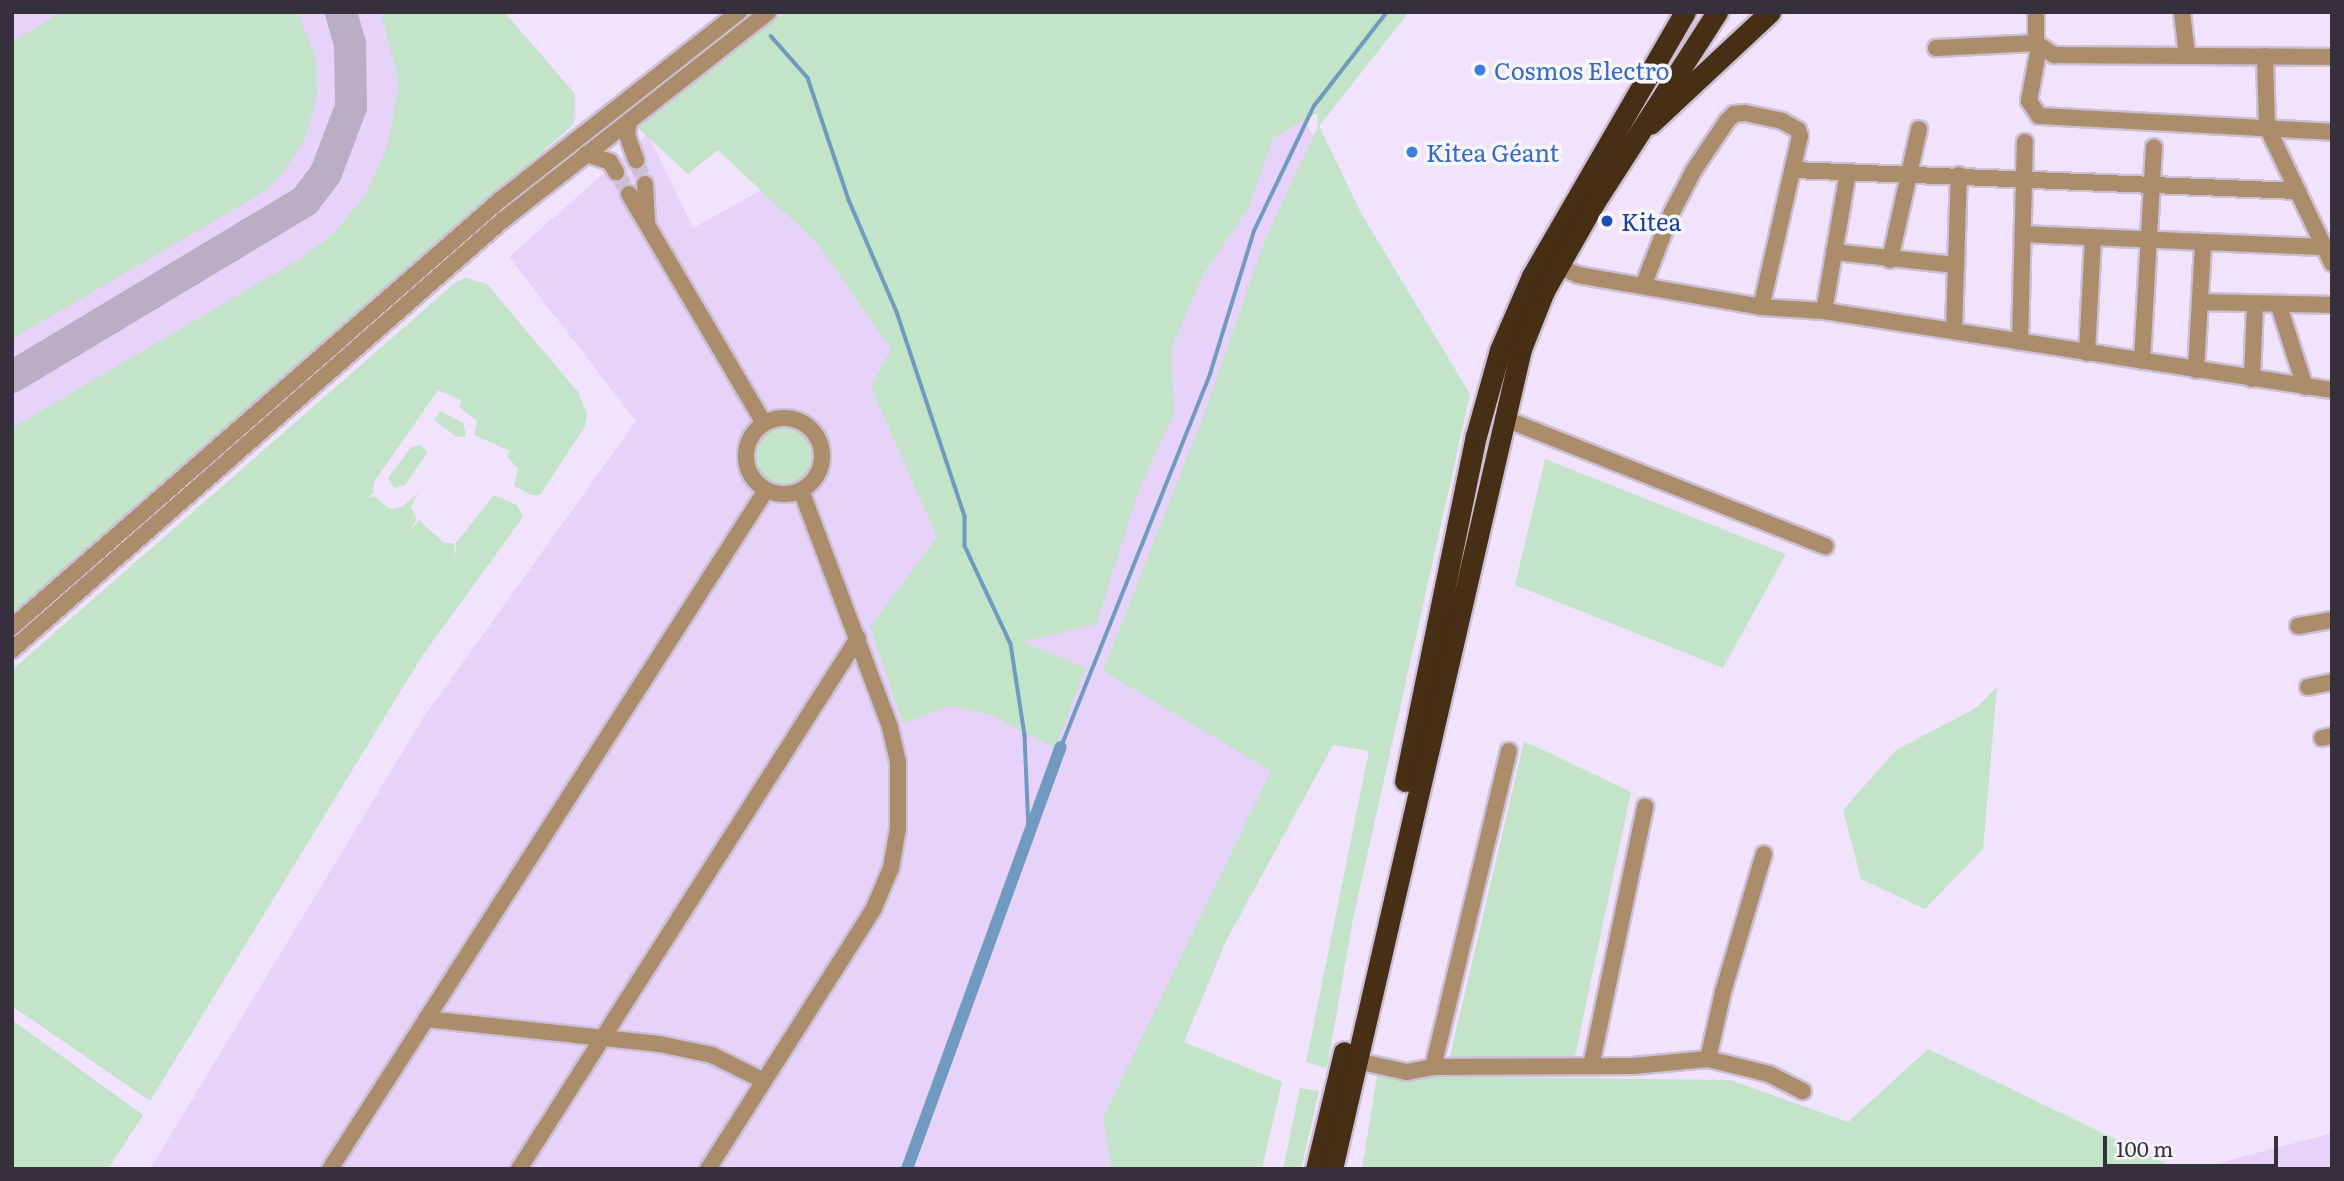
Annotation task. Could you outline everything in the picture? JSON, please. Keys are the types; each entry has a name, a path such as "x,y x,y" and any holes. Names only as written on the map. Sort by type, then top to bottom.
{"highway":[{"path":"1316,1169 1359,996 1491,377 1532,276 1685,12"},
{"path":"1332,1169 1521,349 1557,266 1633,139 1717,12"},
{"path":"1633,139 1770,12"}],"street":[{"path":"12,627 465,230 739,12"},
{"path":"12,650 461,256 768,12"},
{"path":"2036,12 2038,45 2029,101 2039,116 2332,132"},
{"path":"2182,12 2186,55"},
{"path":"1936,48 2038,45 2065,55 2332,57"},
{"path":"2265,56 2267,127 2332,263"},
{"path":"1643,286 1672,212 1734,114 1782,121 1798,130 1794,170 1761,307"},
{"path":"629,122 627,135 636,160"},
{"path":"1890,260 1919,129"},
{"path":"586,154 613,167 614,133"},
{"path":"2020,342 2025,142"},
{"path":"2142,362 2154,147"},
{"path":"1794,170 2025,177 2298,191"},
{"path":"1824,310 1848,172"},
{"path":"1954,330 1959,175"},
{"path":"645,184 646,222"},
{"path":"629,194 764,423"},
{"path":"465,230 477,243"},
{"path":"2023,234 2148,242 2325,247"},
{"path":"2087,353 2094,238"},
{"path":"450,244 461,256"},
{"path":"2196,370 2203,244"},
{"path":"1834,253 1956,265"},
{"path":"1557,266 1578,275 1761,307 1824,310 2332,390"},
{"path":"2200,302 2279,306 2332,305"},
{"path":"2252,379 2255,305"},
{"path":"2279,306 2305,387"},
{"path":"788,418 810,428 818,438 822,461 811,483 801,490 783,494 766,490 750,474 746,451 764,423 788,418"},
{"path":"1503,418 1825,546"},
{"path":"330,1169 766,490"},
{"path":"708,1169 874,908 891,868 898,818 898,762 858,638 801,490"},
{"path":"2298,626 2332,620"},
{"path":"519,1169 858,638"},
{"path":"2308,687 2332,682"},
{"path":"1433,1067 1509,751"},
{"path":"1591,1066 1645,807"},
{"path":"1708,1059 1764,854"},
{"path":"426,1019 603,1038 712,1055 764,1081"},
{"path":"1357,1061 1407,1072 1433,1067 1591,1066 1708,1059 1769,1074 1803,1091"}],"shaded area":[{"path":"12,12 504,12 575,94 576,120 12,556"},
{"path":"1253,12 1314,138 1460,398 1126,1169 150,1169 423,718 636,421 509,257 648,134 693,228 778,181"},
{"path":"2332,1133 2332,1169 2197,1169"}],"green space":[{"path":"62,12 298,12 316,59 317,94 305,139 284,171 262,193 12,339 12,42"},
{"path":"381,12 504,12 575,94 573,125 12,614 12,428 303,257 333,234 365,196 388,144 399,83"},
{"path":"784,12 1409,12 1319,126 1361,213 1470,394 1353,919 1327,1068 1306,1062 1369,751 1333,745 1226,941 1184,1042 1282,1082 1262,1169 1112,1169 1103,1118 1271,771 1103,671 1204,414 1265,240 1318,126 1317,113 1273,138 1249,207 1204,273 1171,349 1174,414 1141,484 1096,624 1023,642 1086,668 1055,748 991,715 950,706 903,723 870,627 937,537 871,387 891,349 818,244 718,150 688,174 638,128"},
{"path":"466,278 487,284 578,392 587,414 585,426 540,495 531,495 514,486 518,469 507,456 510,451 474,435 477,421 459,407 462,401 438,390 374,482 373,494 366,498 374,496 390,509 402,507 418,493 411,507 417,519 409,532 419,520 444,543 454,543 455,558 456,543 494,495 517,505 523,517 422,656 150,1101 12,1006 12,670 456,282"},
{"path":"440,411 463,423 466,436 457,437 434,420"},
{"path":"784,426 795,428 808,439 813,455 811,466 800,479 784,484 773,482 760,471 755,455 757,444 768,431"},
{"path":"419,445 428,452 405,485 394,488 388,478 411,447"},
{"path":"1545,459 1786,554 1723,668 1515,585"},
{"path":"1997,687 1983,849 1925,909 1861,879 1843,810 1896,750 1976,708"},
{"path":"1524,741 1631,792 1575,1056 1449,1061"},
{"path":"12,1020 143,1115 108,1169 12,1169"},
{"path":"1928,1049 2177,1169 1362,1169 1377,1076 1730,1080 1848,1122"},
{"path":"1300,1088 1319,1091 1301,1169 1283,1169"}],"waterway":[{"path":"1061,747 1210,374 1254,231 1314,106 1387,12"},
{"path":"771,36 808,78 849,200 897,312 965,516 965,546 1011,644 1025,735 1029,831"},
{"path":"907,1169 1061,747"}],"taxiway":[{"path":"12,377 305,201 326,173 351,107 350,44 341,12"}],"tunnel":[{"path":"636,160 645,184"},
{"path":"616,172 629,194"}],"place":[{"name":"Cosmos Electro","path":"1480,70"},
{"name":"Kitea Géant","path":"1412,152"},
{"name":"Kitea","path":"1607,221"}]}
